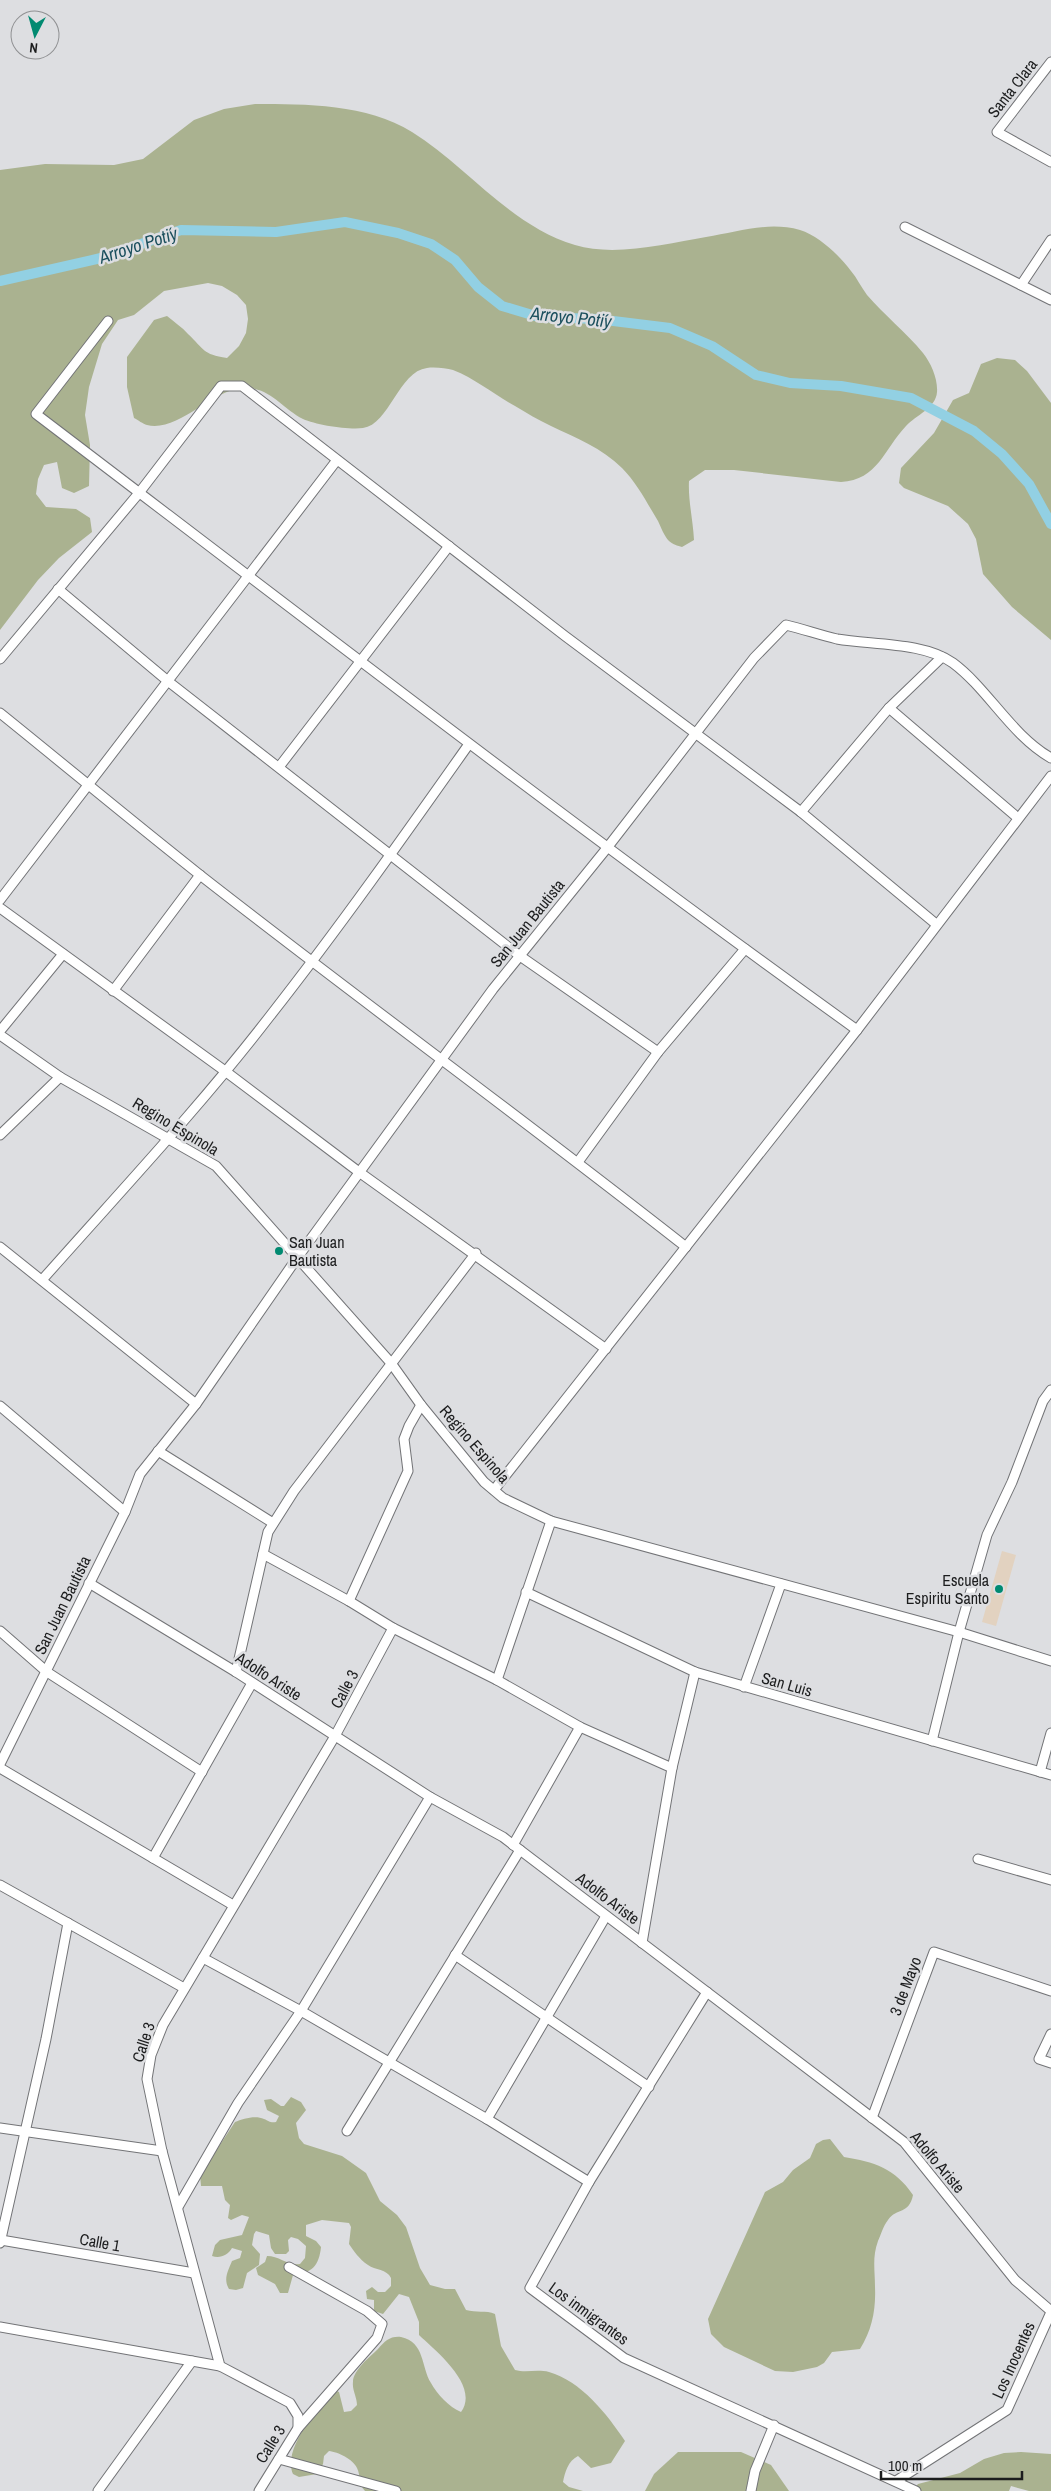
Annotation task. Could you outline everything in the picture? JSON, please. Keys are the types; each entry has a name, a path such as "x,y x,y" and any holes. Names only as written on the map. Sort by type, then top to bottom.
{"street":[{"name":"Santa Clara","path":"1051,62 997,132 1051,162"},
{"path":"905,227 1051,300"},
{"path":"1021,285 1051,240"},
{"path":"108,321 36,414 248,578 607,848 857,1030"},
{"path":"0,659 139,493 221,386 242,386 565,636 801,812 936,924"},
{"path":"0,900 169,682 337,460"},
{"path":"279,767 449,546"},
{"path":"58,589 169,682 392,854 520,956 658,1052"},
{"name":"San Juan Bautista","path":"0,1764 125,1512 140,1474 196,1404 297,1258 441,1060 520,956 607,848 754,658 786,625 836,639 913,649 942,657"},
{"path":"801,812 889,708 942,657 952,663 1039,751 1051,758"},
{"path":"889,708 1018,818"},
{"path":"0,713 200,875 441,1060 578,1162 686,1247"},
{"path":"42,1280 225,1071 392,854 469,744"},
{"path":"494,1490 857,1030 936,924 1051,776"},
{"path":"113,991 200,875"},
{"path":"0,908 225,1071 359,1172 476,1253 606,1349"},
{"path":"578,1162 658,1052 745,949"},
{"path":"0,1031 63,954"},
{"name":"Regino Espinola","path":"0,1035 60,1077 216,1166 391,1363 421,1405 484,1482 522,1509 551,1521 959,1632 1051,1661"},
{"path":"0,1135 60,1077"},
{"path":"0,1246 196,1404"},
{"path":"236,1672 268,1532 273,1523 294,1491 476,1253"},
{"path":"932,1741 959,1632 986,1535 1012,1482 1043,1401 1051,1390"},
{"path":"350,1601 408,1471 404,1439 421,1405"},
{"path":"0,1406 125,1512"},
{"path":"158,1451 273,1523"},
{"path":"498,1680 551,1521"},
{"path":"263,1554 350,1601 393,1628 498,1680 580,1727 672,1768"},
{"name":"Adolfo Ariste","path":"89,1583 236,1672 430,1797 517,1848 904,2142 1015,2280 1051,2312"},
{"path":"744,1687 782,1584"},
{"name":"San Luis","path":"526,1592 695,1672 1051,1775"},
{"name":"Calle 3","path":"259,2491 298,2428 298,2416 290,2403 220,2366 162,2151 147,2079 151,2055 163,2025 335,1736 393,1628"},
{"path":"0,1631 47,1672 202,1772"},
{"path":"642,1943 672,1768 695,1672"},
{"path":"153,1858 252,1684"},
{"path":"347,2131 391,2063 517,1848 580,1727"},
{"path":"1040,1772 1051,1733"},
{"path":"0,1768 233,1905"},
{"path":"178,2208 238,2103 301,2011 430,1797"},
{"path":"978,1860 1051,1880"},
{"path":"0,1885 184,1988"},
{"path":"487,2119 547,2020 606,1916"},
{"path":"0,2242 27,2132 68,1923"},
{"name":"3 de Mayo","path":"872,2118 934,1952 1051,1991"},
{"path":"454,1955 547,2020 649,2087"},
{"path":"203,1958 301,2011 391,2063 589,2182"},
{"name":"Los inmigrantes","path":"707,1992 589,2182 530,2288 624,2358 916,2491"},
{"path":"1051,2034 1039,2059 1051,2063"},
{"path":"0,2128 162,2151"},
{"name":"Calle 1","path":"0,2242 194,2274"},
{"path":"289,2267 367,2311 382,2324 377,2338 298,2428"},
{"name":"Los Inocentes","path":"896,2481 1007,2410 1051,2312"},
{"path":"0,2327 220,2366"},
{"path":"98,2491 192,2361"},
{"path":"751,2491 755,2471 774,2425"},
{"path":"279,2459 396,2491"}],"shaded area":[{"name":"Escuela Espiritu Santo","path":"1002,1551 1016,1555 996,1626 982,1622"}],"green space":[{"path":"255,104 315,105 356,111 394,123 412,132 452,161 509,210 552,236 575,245 606,250 623,250 764,227 788,228 807,233 821,241 841,259 867,295 923,353 929,361 935,377 937,387 936,398 929,407 906,426 872,469 864,476 854,480 841,482 734,470 705,470 689,481 694,540 682,547 667,539 637,487 614,461 588,444 542,421 469,378 450,369 427,368 417,371 401,388 380,418 372,425 363,428 341,428 303,419 268,394 251,388 241,388 218,396 182,418 170,423 158,426 144,424 134,418 127,387 127,357 154,320 167,316 208,353 227,358 239,346 246,333 248,319 246,305 237,295 222,286 208,283 164,291 134,315 118,320 102,344 89,387 85,415 90,445 89,486 74,493 62,488 57,462 44,465 38,479 36,494 46,507 76,509 90,518 92,532 59,558 38,580 0,630 0,170 45,164 114,165 143,159 194,120 224,109"},
{"path":"997,358 1015,360 1027,371 1051,403 1051,640 1012,607 983,574 976,539 968,524 948,506 904,488 899,483 901,468 934,433 953,400 969,393 981,364"},
{"path":"291,2097 301,2102 306,2110 296,2123 299,2138 304,2144 342,2156 366,2173 380,2201 397,2215 406,2227 420,2268 430,2285 445,2289 455,2289 466,2310 495,2314 501,2346 515,2370 549,2372 561,2376 592,2400 618,2431 625,2441 611,2463 591,2468 578,2456 569,2464 563,2482 569,2487 583,2491 365,2491 361,2486 355,2465 345,2456 329,2451 324,2456 323,2464 317,2474 299,2477 293,2474 291,2464 292,2453 311,2418 333,2389 339,2392 344,2412 351,2411 357,2405 353,2385 356,2373 391,2338 401,2337 414,2344 421,2356 431,2383 448,2404 461,2412 465,2402 465,2391 461,2380 445,2360 419,2335 419,2322 409,2297 399,2294 383,2314 374,2311 374,2300 367,2299 366,2291 372,2287 378,2292 385,2292 391,2286 391,2278 384,2271 368,2265 355,2252 349,2244 351,2227 349,2223 322,2220 306,2225 306,2236 316,2241 321,2247 320,2254 316,2264 310,2270 293,2275 288,2293 280,2293 275,2284 258,2275 256,2268 265,2262 267,2256 292,2264 300,2264 305,2258 306,2246 298,2239 291,2237 288,2240 289,2251 286,2254 275,2254 271,2248 269,2235 256,2231 252,2245 260,2254 259,2265 247,2273 243,2288 229,2289 226,2282 228,2272 232,2261 240,2258 242,2251 232,2248 224,2256 215,2257 212,2256 215,2245 220,2240 242,2235 249,2217 242,2215 231,2220 228,2218 230,2205 225,2200 222,2186 201,2186 200,2175 235,2122 257,2117 276,2122 279,2116 267,2110 264,2100 271,2099 284,2106"},
{"path":"830,2139 844,2157 865,2161 891,2172 899,2178 913,2195 909,2206 891,2216 883,2228 878,2241 874,2258 874,2312 868,2335 860,2349 832,2352 824,2363 817,2367 793,2372 775,2371 724,2347 711,2334 708,2319 765,2192 783,2182 793,2170 810,2158 816,2144"},
{"path":"678,2452 741,2452 771,2465 789,2491 645,2491 654,2474"},
{"path":"1004,2453 1051,2454 1051,2491 1029,2491 1011,2486 1009,2491 912,2491 918,2484 960,2473 984,2459"}],"waterway":[{"name":"Arroyo Poti´y","path":"0,281 101,258 181,230 276,232 345,222 398,233 431,244 455,260 478,287 502,306 539,317 597,319 670,328 712,346 756,375 790,383 841,386 911,398 974,431 1002,454 1029,484 1051,524"}],"place":[{"name":"San Juan Bautista","path":"279,1251"},
{"name":"Escuela Espiritu Santo","path":"999,1589"}]}
